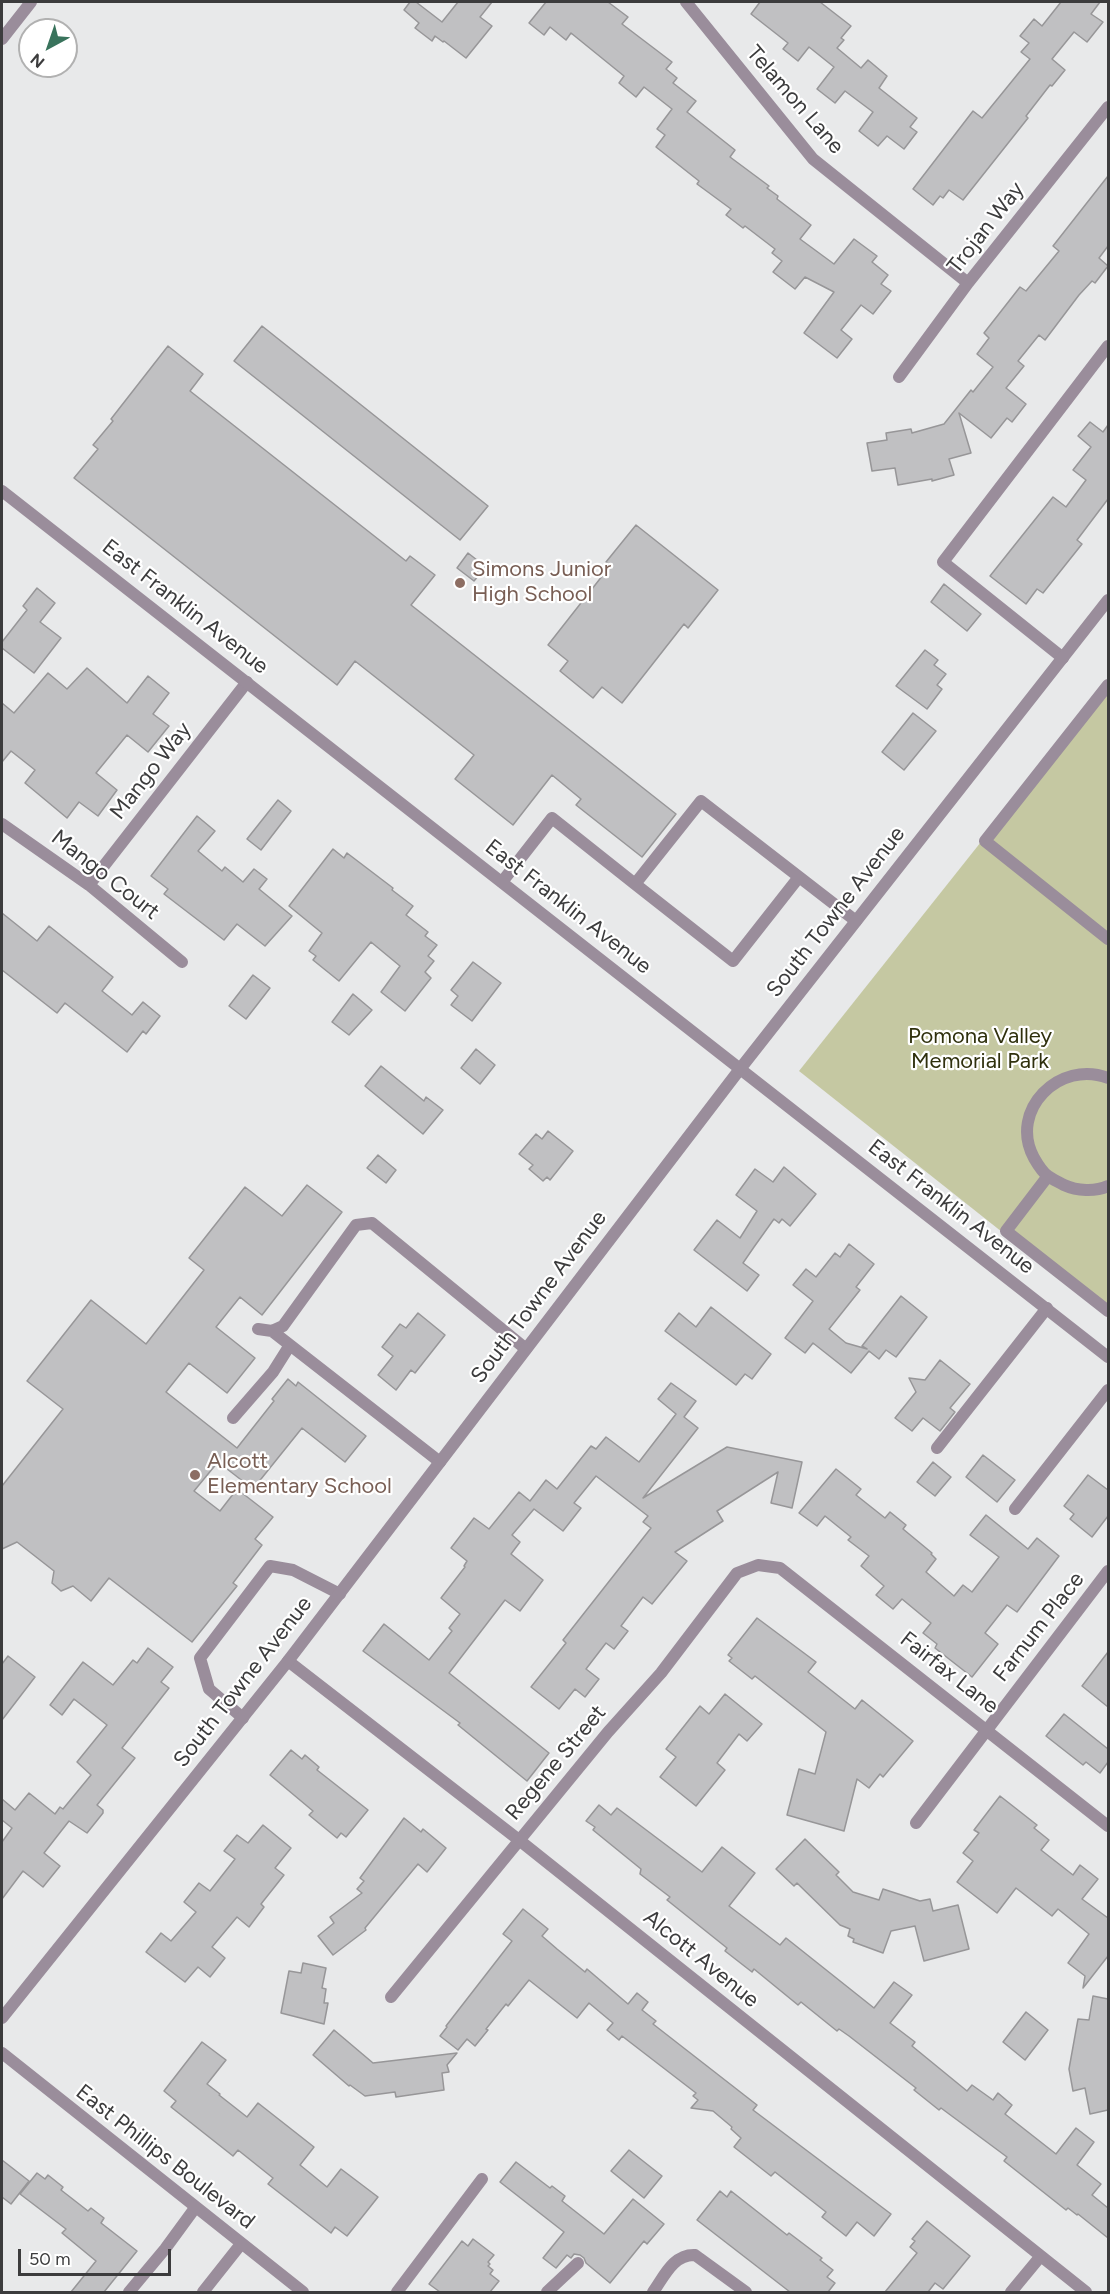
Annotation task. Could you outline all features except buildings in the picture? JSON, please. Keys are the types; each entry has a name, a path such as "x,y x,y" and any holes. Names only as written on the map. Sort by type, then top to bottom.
{"street":[{"path":"2,39 31,2"},
{"name":"Telamon Lane","path":"686,2 813,159 968,283"},
{"name":"Trojan Way","path":"898,377 968,283 1108,107"},
{"path":"1062,658 943,562 1108,346"},
{"name":"East Franklin Avenue","path":"2,490 1108,1357"},
{"name":"South Towne Avenue","path":"2,2018 288,1661 740,1069 1108,600"},
{"name":"Mango Way","path":"88,885 247,682"},
{"path":"1108,686 985,841 1108,939"},
{"path":"635,884 701,801 856,921"},
{"path":"502,882 552,818 733,961 798,877"},
{"name":"Mango Court","path":"2,824 88,885 182,962"},
{"path":"1108,1078 1096,1073 1068,1076 1048,1086 1033,1106 1028,1130 1031,1151 1048,1176 1073,1189 1101,1190 1108,1186"},
{"path":"1048,1176 1006,1231 1108,1311"},
{"path":"272,1331 283,1326 356,1225 372,1223 526,1349"},
{"path":"937,1448 1047,1308"},
{"path":"258,1329 272,1331 440,1462"},
{"path":"233,1418 273,1372 290,1345"},
{"path":"1015,1509 1108,1390"},
{"name":"Fairfax Lane","path":"758,1565 780,1568 1108,1826"},
{"name":"Regene Street","path":"391,1997 608,1732 661,1673 737,1573 758,1565"},
{"path":"243,1718 209,1689 200,1658 241,1602 270,1566 293,1570 340,1594"},
{"name":"Farnum Place","path":"916,1823 1108,1571"},
{"name":"Alcott Avenue","path":"288,1661 519,1840 1086,2292"},
{"name":"East Phillips Boulevard","path":"2,2053 303,2292"},
{"path":"397,2292 482,2179"},
{"path":"129,2292 195,2208"},
{"path":"203,2292 241,2244"},
{"path":"653,2292 675,2260 687,2255 695,2255 746,2292"},
{"path":"1011,2292 1040,2257"},
{"path":"547,2292 578,2262"}],"green space":[{"name":"Pomona Valley Memorial Park","path":"1108,682 1108,1316 799,1071"}],"place":[{"name":"Simons Junior High School","path":"460,583"},
{"name":"Alcott Elementary School","path":"195,1475"}]}
